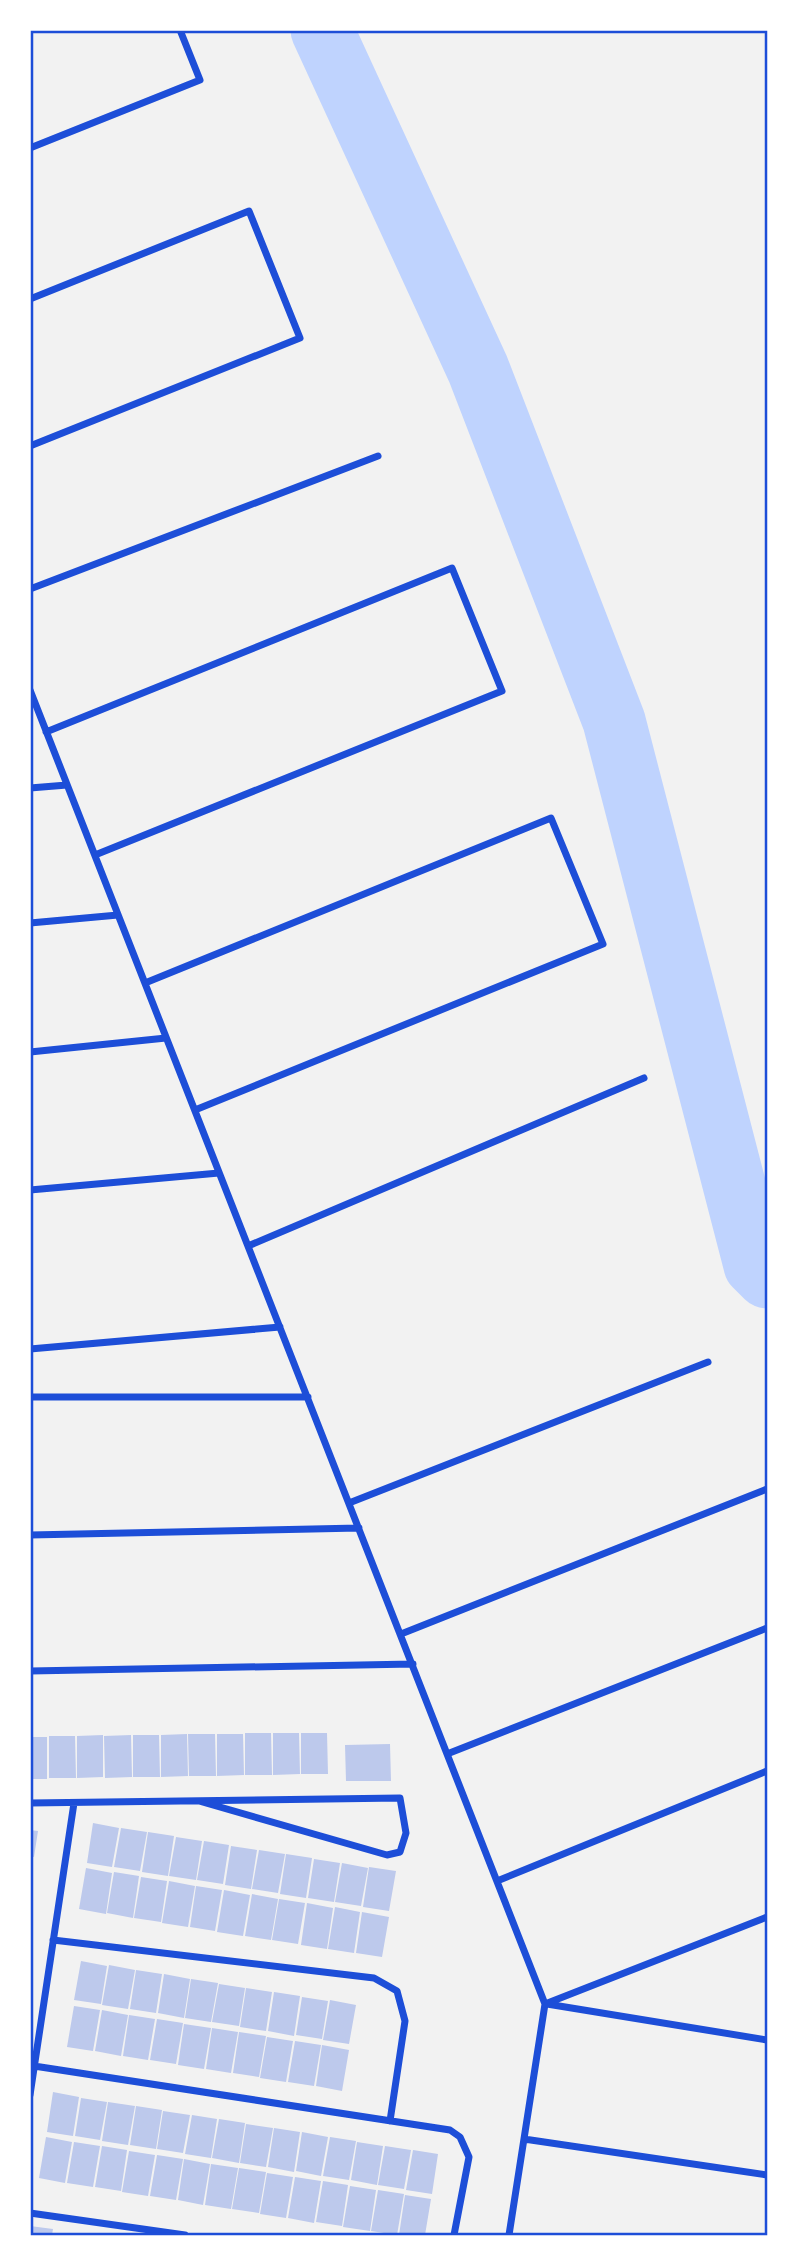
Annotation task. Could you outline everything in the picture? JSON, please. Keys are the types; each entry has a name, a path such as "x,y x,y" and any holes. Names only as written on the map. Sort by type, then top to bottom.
{"street":[{"path":"30,148 200,80 180,30"},
{"path":"30,299 249,211 300,338 30,446"},
{"path":"30,589 378,456"},
{"path":"46,732 452,568 502,691 95,855"},
{"path":"30,690 545,2004 509,2235"},
{"path":"30,788 67,785"},
{"path":"145,983 551,818 603,944 195,1110"},
{"path":"30,923 118,915"},
{"path":"30,1052 166,1038"},
{"path":"248,1246 644,1078"},
{"path":"30,1190 219,1173"},
{"path":"30,1349 280,1327"},
{"path":"349,1503 708,1362"},
{"path":"30,1397 308,1397"},
{"path":"401,1634 767,1489"},
{"path":"30,1535 359,1528"},
{"path":"447,1754 767,1629"},
{"path":"30,1671 413,1664"},
{"path":"497,1881 767,1771"},
{"path":"30,1803 400,1798 406,1833 400,1852 387,1855 199,1801"},
{"path":"30,2095 74,1803"},
{"path":"545,2004 767,1917"},
{"path":"53,1940 374,1978 397,1991 405,2021 390,2121"},
{"path":"545,2004 767,2040"},
{"path":"34,2066 450,2130 465,2144 469,2157 454,2235"},
{"path":"524,2139 767,2175"},
{"path":"30,2213 185,2235"}],"building":[{"path":"245,1733 271,1733 272,1775 245,1775"},
{"path":"273,1733 299,1733 300,1774 273,1775"},
{"path":"301,1733 327,1733 328,1774 301,1774"},
{"path":"187,1734 188,1776 161,1777 161,1735"},
{"path":"188,1734 215,1734 216,1776 189,1776"},
{"path":"217,1734 243,1734 244,1775 217,1776"},
{"path":"103,1735 103,1777 77,1778 77,1736"},
{"path":"131,1735 132,1777 105,1778 104,1736"},
{"path":"133,1735 159,1735 160,1777 133,1777"},
{"path":"49,1736 75,1736 76,1778 49,1778"},
{"path":"30,1737 47,1737 47,1779 30,1779"},
{"path":"390,1744 391,1781 346,1781 345,1745"},
{"path":"93,1823 119,1828 112,1867 87,1863"},
{"path":"121,1828 147,1832 140,1871 114,1867"},
{"path":"30,1830 38,1831 34,1857 30,1856"},
{"path":"148,1832 174,1836 168,1876 142,1872"},
{"path":"176,1837 202,1841 196,1880 169,1876"},
{"path":"204,1841 229,1845 223,1884 197,1880"},
{"path":"231,1846 257,1850 251,1889 225,1885"},
{"path":"259,1850 285,1854 278,1893 252,1889"},
{"path":"286,1854 312,1858 306,1898 280,1894"},
{"path":"314,1859 340,1863 334,1902 308,1898"},
{"path":"342,1863 368,1868 361,1906 335,1902"},
{"path":"369,1867 396,1871 389,1911 363,1907"},
{"path":"86,1868 112,1873 106,1914 79,1909"},
{"path":"114,1872 139,1876 133,1918 107,1913"},
{"path":"141,1877 167,1881 161,1922 134,1918"},
{"path":"169,1881 195,1886 188,1927 162,1923"},
{"path":"196,1886 222,1890 215,1931 190,1927"},
{"path":"224,1890 250,1895 243,1936 217,1932"},
{"path":"252,1894 278,1899 271,1940 245,1936"},
{"path":"279,1899 305,1903 298,1944 272,1940"},
{"path":"307,1903 333,1908 327,1949 301,1945"},
{"path":"335,1907 360,1912 354,1953 328,1949"},
{"path":"362,1912 389,1917 382,1957 356,1953"},
{"path":"81,1961 107,1966 101,2004 74,2000"},
{"path":"109,1965 135,1970 128,2009 102,2005"},
{"path":"136,1970 162,1974 156,2013 130,2009"},
{"path":"164,1974 190,1979 184,2018 158,2013"},
{"path":"191,1979 218,1983 211,2022 185,2018"},
{"path":"219,1984 245,1988 239,2026 212,2022"},
{"path":"246,1988 272,1992 266,2031 240,2027"},
{"path":"274,1992 300,1996 294,2036 268,2031"},
{"path":"302,1997 328,2001 322,2039 296,2035"},
{"path":"330,2000 356,2005 349,2044 323,2040"},
{"path":"74,2006 100,2010 93,2051 67,2047"},
{"path":"102,2010 128,2015 121,2056 95,2051"},
{"path":"129,2015 155,2019 148,2060 123,2056"},
{"path":"157,2019 183,2023 176,2064 150,2060"},
{"path":"184,2024 211,2028 204,2069 178,2065"},
{"path":"212,2028 238,2032 231,2073 206,2069"},
{"path":"239,2032 266,2036 259,2077 233,2073"},
{"path":"267,2037 293,2041 286,2082 260,2078"},
{"path":"295,2041 321,2045 314,2086 288,2082"},
{"path":"322,2045 349,2050 342,2091 316,2086"},
{"path":"53,2092 79,2097 73,2136 47,2132"},
{"path":"81,2098 107,2102 100,2140 75,2136"},
{"path":"108,2102 135,2106 128,2145 102,2141"},
{"path":"136,2106 162,2110 156,2149 130,2145"},
{"path":"163,2111 190,2115 183,2153 157,2149"},
{"path":"192,2115 217,2119 211,2158 185,2154"},
{"path":"219,2119 245,2123 239,2163 212,2158"},
{"path":"246,2124 273,2128 266,2167 240,2163"},
{"path":"274,2128 300,2132 294,2172 268,2167"},
{"path":"302,2132 328,2137 321,2176 296,2171"},
{"path":"46,2137 72,2142 65,2183 39,2178"},
{"path":"330,2137 356,2141 349,2180 323,2176"},
{"path":"74,2142 100,2146 93,2187 67,2183"},
{"path":"357,2142 383,2146 377,2185 351,2180"},
{"path":"102,2146 127,2150 121,2191 95,2187"},
{"path":"385,2146 411,2150 404,2189 378,2185"},
{"path":"413,2150 438,2154 432,2194 406,2190"},
{"path":"129,2151 155,2155 148,2196 122,2192"},
{"path":"157,2155 183,2159 176,2200 150,2196"},
{"path":"184,2159 210,2164 203,2205 178,2200"},
{"path":"211,2164 238,2168 231,2209 205,2205"},
{"path":"239,2168 266,2172 259,2213 232,2209"},
{"path":"267,2173 293,2177 286,2218 260,2214"},
{"path":"295,2177 321,2181 314,2223 288,2218"},
{"path":"323,2181 348,2185 342,2226 316,2222"},
{"path":"350,2186 376,2190 370,2231 343,2227"},
{"path":"378,2190 404,2194 397,2235 371,2231"},
{"path":"405,2195 431,2199 425,2235 399,2235"},
{"path":"30,2226 53,2229 52,2235 30,2235"}],"waterway":[{"path":"322,30 478,369 614,721 755,1265 767,1277"}]}
